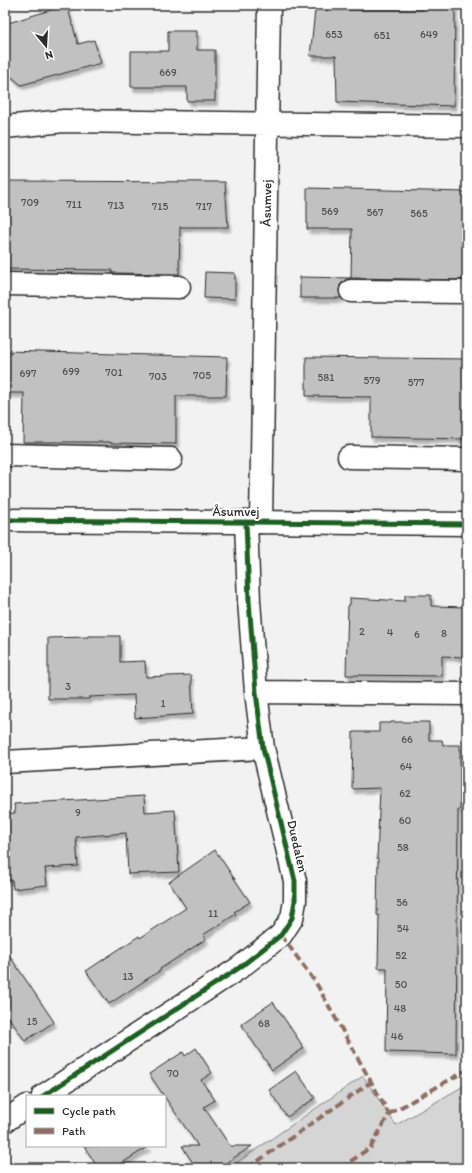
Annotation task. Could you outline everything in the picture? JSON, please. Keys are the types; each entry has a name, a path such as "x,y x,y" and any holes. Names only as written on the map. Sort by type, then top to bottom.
{"street":[{"name":"Åsumvej","path":"253,522 267,123 269,5"},
{"path":"5,127 64,121 467,126"},
{"path":"5,284 179,286"},
{"path":"351,290 467,292"},
{"path":"5,455 171,459"},
{"path":"349,457 467,459"},
{"name":"Åsumvej","path":"5,520 467,524"},
{"name":"Duedalen","path":"45,1095 239,968 281,935 292,918 295,901 295,881 263,748 256,692 249,601 253,522"},
{"path":"256,692 467,694"},
{"path":"5,762 263,748"},
{"path":"5,1121 26,1107"}],"shaded area":[{"path":"363,1076 396,1125 467,1084 467,1168 229,1168"}],"building":[{"path":"67,5 78,44 94,40 101,63 21,85 5,71 5,24"},
{"path":"422,5 455,5 454,106 337,102 336,56 310,56 315,10 423,10"},
{"path":"168,31 197,31 197,50 215,50 215,101 187,101 187,87 131,87 131,51 168,51"},
{"path":"5,181 225,182 228,227 180,227 179,274 112,273 112,270 5,269"},
{"path":"307,188 467,192 467,280 351,278 352,229 307,229"},
{"path":"205,272 235,273 235,299 204,298"},
{"path":"300,277 351,278 345,280 340,285 339,291 341,298 300,298"},
{"path":"5,351 227,357 226,396 176,396 176,444 23,442 24,393 5,393"},
{"path":"306,357 467,359 467,439 371,437 371,397 306,396"},
{"path":"405,595 431,595 431,606 467,607 467,644 463,644 463,657 442,656 442,676 346,675 348,605 350,605 350,598 405,601"},
{"path":"120,636 120,662 145,661 146,677 191,675 193,714 135,718 134,695 89,697 89,699 48,699 48,638"},
{"path":"429,722 429,740 442,740 443,745 460,745 456,1054 386,1052 387,968 378,968 379,915 377,915 377,859 380,788 352,789 353,732 379,732 379,723"},
{"path":"144,796 145,812 175,810 179,872 128,874 126,833 76,837 78,866 45,868 47,885 13,889 12,880 5,880 5,814 15,813 14,804"},
{"path":"215,850 250,902 234,912 236,914 203,935 206,939 109,1004 86,971 139,936 140,938 186,908 169,882"},
{"path":"5,949 54,1022 25,1041 5,1012"},
{"path":"273,1002 304,1048 272,1070 241,1024"},
{"path":"196,1048 212,1073 201,1080 215,1100 204,1107 230,1146 252,1146 218,1168 196,1168 182,1146 198,1146 166,1099 166,1095 163,1095 149,1074 183,1052 185,1056"},
{"path":"296,1071 315,1098 287,1117 269,1090"},
{"path":"85,1147 147,1147 114,1168 98,1168"}],"marked path":[{"path":"281,935 316,983 389,1114 371,1147 341,1168"},
{"path":"389,1114 467,1070"},
{"path":"248,1168 371,1082"}],"cycle path":[{"path":"5,520 467,524"},
{"path":"45,1095 239,968 281,935 292,918 295,901 295,881 263,748 256,692 249,601 246,522"}]}
